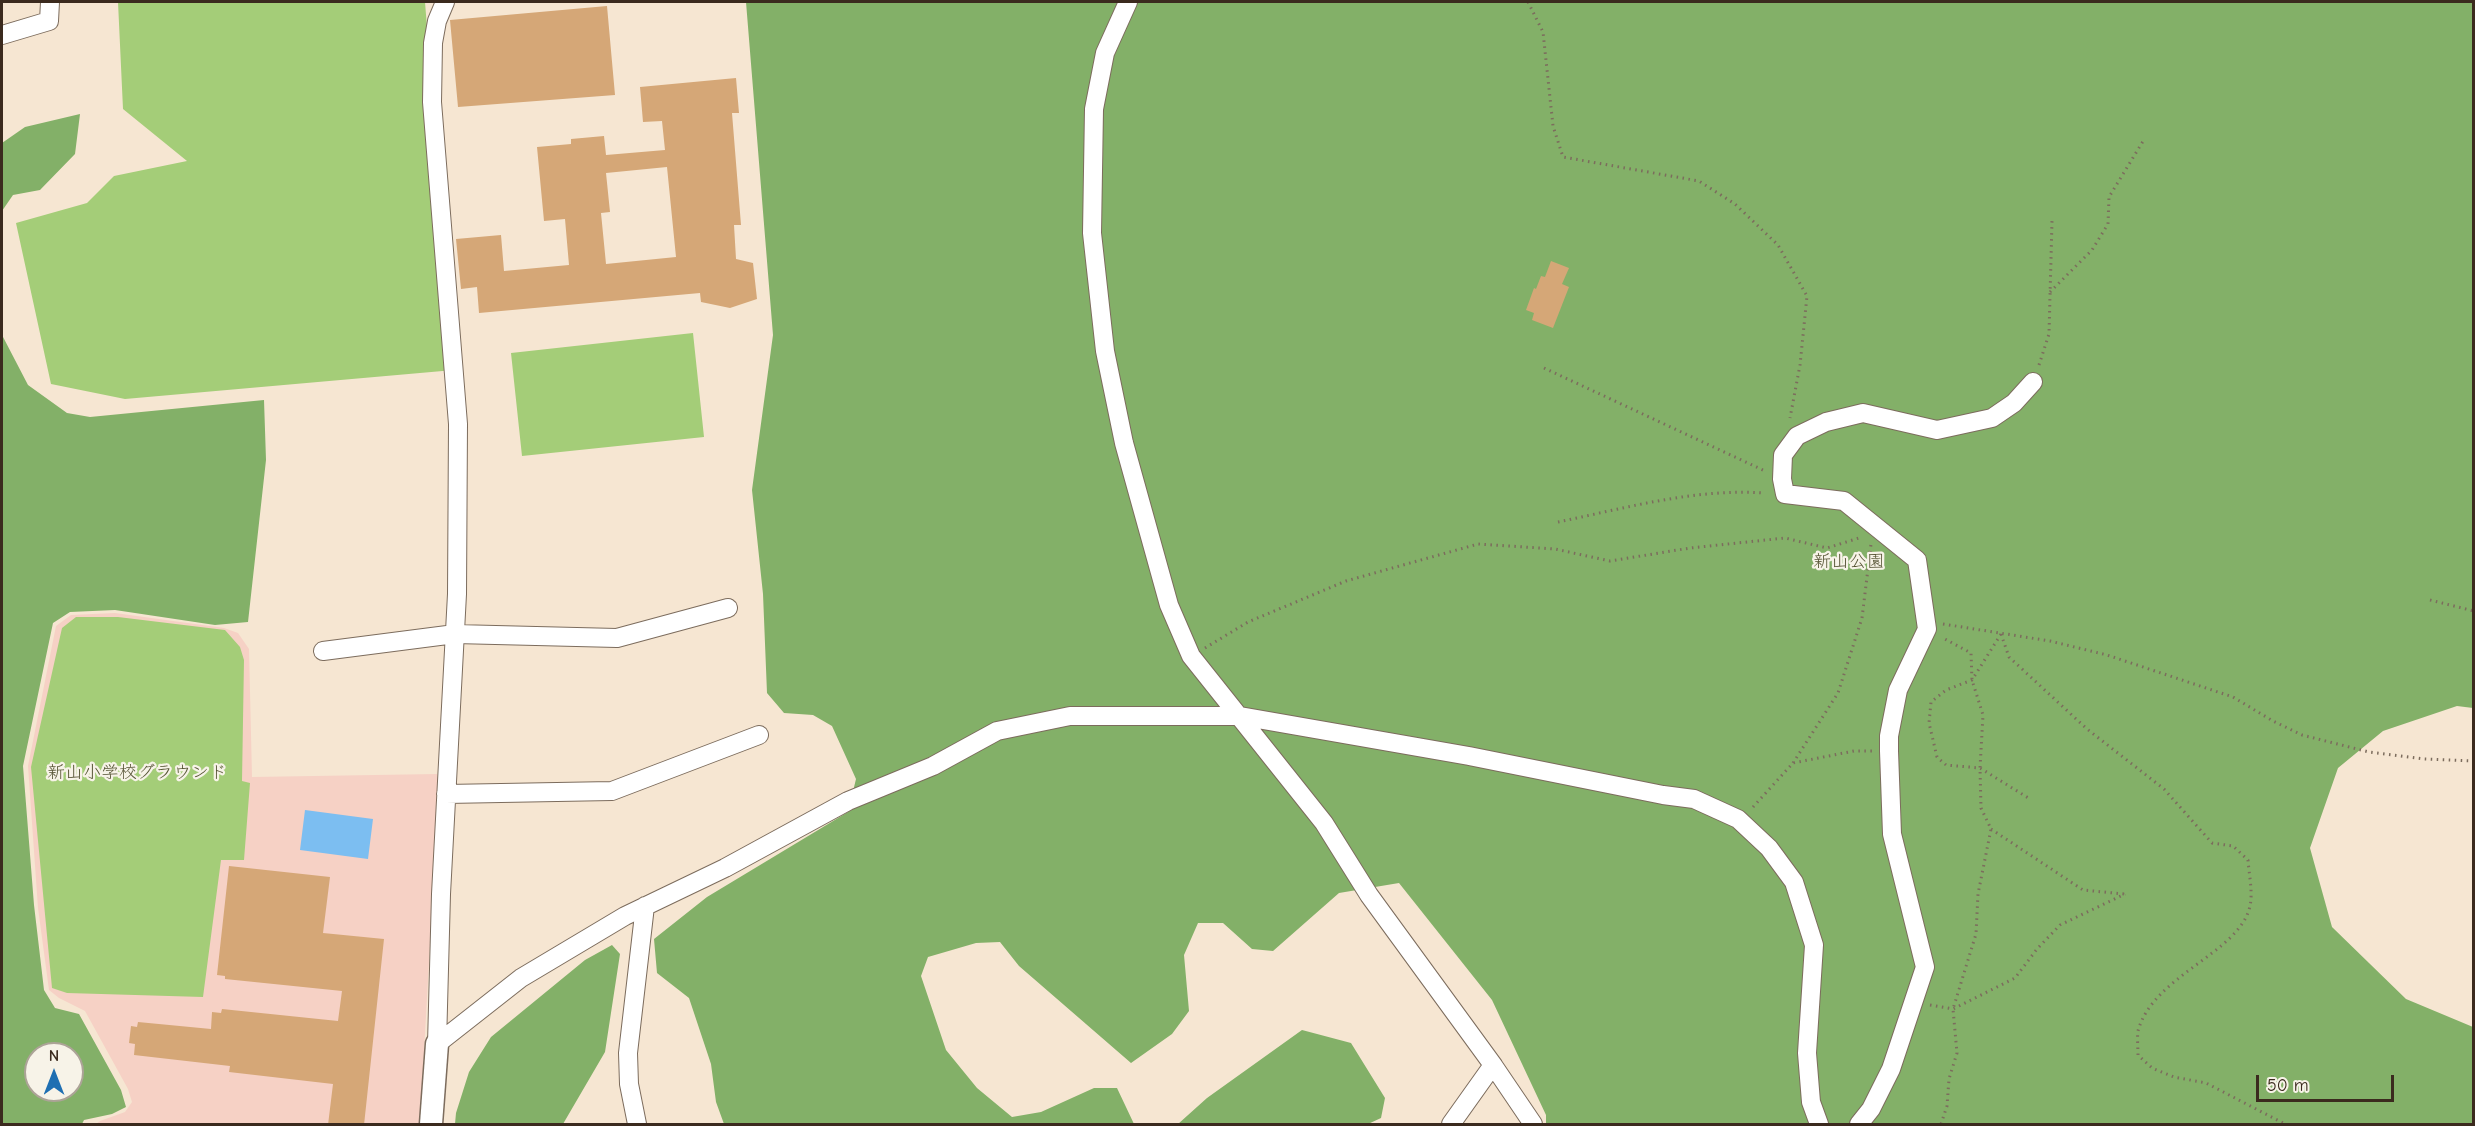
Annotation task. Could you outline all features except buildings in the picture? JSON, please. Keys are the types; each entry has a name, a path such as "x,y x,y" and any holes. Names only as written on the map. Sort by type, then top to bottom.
{"street":[{"path":"2,35 49,21 50,2"},
{"path":"431,1125 437,1044 454,634 458,424 432,102 433,43 437,21 445,2"},
{"path":"1128,2 1105,53 1094,109 1092,233 1105,351 1124,443 1169,605 1191,656 1324,823 1369,895 1493,1065 1533,1125"},
{"path":"1859,1125 1871,1109 1891,1069 1925,967 1892,834 1889,736 1898,690 1927,629 1917,560 1873,529 1844,501 1784,487 1783,455 1797,436 1826,422 1863,413 1937,430 1992,418 2014,403 2033,382"},
{"path":"323,651 454,634 617,638 728,608"},
{"path":"437,1044 521,978 645,906 725,868 848,801 933,766 997,731 1070,716 1240,716 1469,756 1694,800 1738,819 1769,848 1794,882 1814,945 1807,1053 1811,1102 1819,1125"},
{"path":"446,794 612,791 759,735"},
{"path":"637,1125 629,1084 628,1053 645,906"},
{"path":"1451,1125 1493,1065"}],"path":[{"path":"1528,2 1543,32 1553,126 1563,157 1699,181 1735,204 1778,245 1807,296 1800,365 1789,422"},
{"path":"2050,292 2092,250 2108,224 2109,197 2145,138"},
{"path":"2033,382 2049,334 2052,221"},
{"path":"1544,368 1784,487"},
{"path":"1558,522 1675,497 1784,487"},
{"path":"1191,656 1248,622 1346,581 1478,544 1555,549 1610,561 1690,548 1785,538 1827,548 1873,529 1862,618 1838,693 1793,762 1759,802 1738,819"},
{"path":"2430,600 2474,611"},
{"path":"1927,629 1945,624 2050,641 2155,670 2233,697 2302,735 2368,752 2424,759 2474,761"},
{"path":"1914,1002 1953,1009 2015,978 2037,949 2060,926 2126,894 2083,890 1991,829 1981,808 1980,768 1983,715 1972,680 1971,653 1927,629"},
{"path":"2001,634 1972,680 1946,690 1931,702 1929,723 1937,757 1946,765 1980,768 2030,799"},
{"path":"2001,634 2009,657 2087,729 2164,789 2212,843 2234,846 2248,860 2250,905 2240,928 2170,984 2156,1000 2138,1032 2138,1054 2152,1068 2174,1077 2206,1083 2285,1125"},
{"path":"1793,762 1854,750 1889,750"},
{"path":"1941,1125 1947,1106 1949,1079 1957,1053 1953,1009 1976,934 1978,894 1991,829"}],"shaded area":[{"path":"115,613 224,628 238,633 249,649 252,777 437,774 439,782 420,1124 96,1124 125,1112 132,1102 128,1089 85,1011 59,998 49,990 38,908 28,766 56,626 71,615"}],"green space":[{"path":"118,2 425,2 454,370 125,399 51,384 16,223 87,203 114,176 187,161 123,109"},
{"name":"新山公園","path":"746,2 2473,2 2473,708 2457,706 2383,731 2338,768 2310,848 2332,927 2406,999 2473,1027 2473,1124 1546,1124 1546,1115 1492,1000 1399,883 1339,893 1273,951 1252,949 1223,923 1198,923 1184,955 1189,1011 1172,1034 1131,1063 1019,966 1000,942 976,943 928,957 921,976 946,1050 977,1088 1012,1117 1041,1112 1094,1088 1117,1088 1134,1124 724,1124 716,1102 711,1064 689,998 657,973 654,939 707,897 848,812 856,779 832,726 813,715 784,713 767,693 763,594 752,490 773,335"},
{"path":"80,114 75,154 40,190 13,195 2,211 2,143 25,127"},
{"path":"693,333 704,437 522,456 511,353"},
{"path":"2,335 28,385 67,413 90,417 264,400 266,460 248,622 215,625 115,610 70,612 53,623 23,766 34,905 44,990 55,1008 79,1014 121,1090 126,1107 112,1114 84,1120 82,1124 2,1124"},
{"name":"新山小学校グラウンド","path":"76,617 118,617 225,630 240,647 244,660 242,781 250,783 244,860 221,860 203,997 67,993 52,988 31,767 62,628"},
{"path":"612,945 620,954 605,1052 563,1124 455,1124 456,1113 469,1072 491,1037 585,960"},
{"path":"1302,1030 1351,1043 1385,1098 1381,1118 1368,1124 1178,1124 1207,1098"}],"water":[{"path":"305,810 373,819 368,859 300,850"}]}
